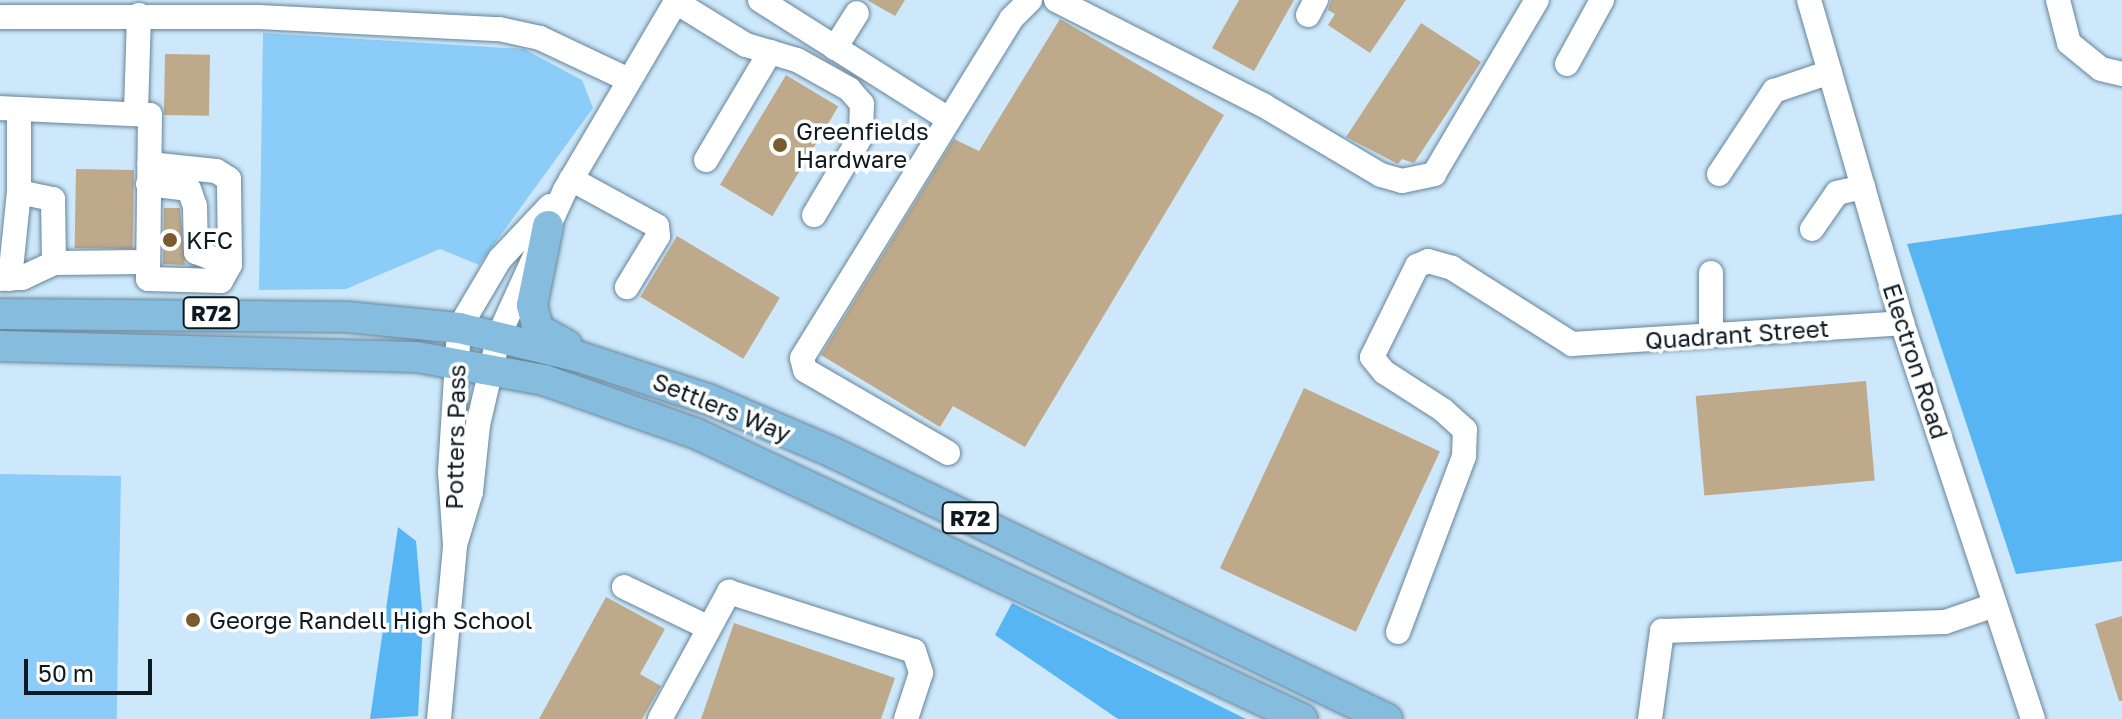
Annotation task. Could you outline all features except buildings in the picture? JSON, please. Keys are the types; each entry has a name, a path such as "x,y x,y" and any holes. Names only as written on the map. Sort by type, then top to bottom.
{"main road":[{"path":"548,226 532,305 538,329 558,342 649,378"},
{"name":"Settlers Way","path":"0,314 268,313 459,328 499,335 649,378 832,452 1387,719"},
{"name":"Settlers Way","path":"0,346 267,349 456,360 492,368 637,410 697,434 1302,719"}],"street":[{"path":"760,0 948,119"},
{"path":"948,453 801,364 948,119 1011,19 1030,0"},
{"path":"1056,0 1263,105 1381,175 1402,181 1434,174 1537,0"},
{"path":"1567,64 1602,0"},
{"name":"Electron Road","path":"1809,0 1902,323 2033,719"},
{"path":"2058,0 2069,43 2101,69 2122,74"},
{"path":"459,328 500,259 568,184 677,1 746,45 797,60 849,89 862,104 861,136 814,215"},
{"path":"0,17 139,15 263,8 499,29 540,38 629,80"},
{"path":"835,48 857,13"},
{"path":"136,111 139,15"},
{"path":"706,160 770,52"},
{"path":"1719,174 1774,91 1830,72"},
{"path":"7,240 19,192 10,109 136,111 152,121 144,262 148,279 221,281 230,265 229,179 216,171 149,174"},
{"path":"149,174 189,189 196,252 230,265"},
{"path":"568,184 657,226 658,236 627,287"},
{"name":"Potters Pass","path":"455,545 471,492 499,335 568,184"},
{"path":"1812,229 1837,193 1863,187"},
{"path":"19,192 53,199 30,267"},
{"path":"7,240 30,267 51,313"},
{"path":"7,240 30,267"},
{"name":"Quadrant Street","path":"1398,632 1464,456 1465,430 1384,372 1372,357 1417,266 1428,261 1452,268 1572,344 1902,323"},
{"path":"30,267 144,262"},
{"path":"1711,273 1711,335"},
{"name":"Potters Pass","path":"439,719 455,545 450,472 459,328"},
{"path":"624,587 707,627"},
{"path":"660,719 721,598 740,592 903,644 914,651 921,673 906,719"},
{"path":"1650,719 1662,631 1945,622 1995,605"}],"shaded area":[{"path":"263,33 524,49 582,80 593,108 479,265 440,249 346,289 259,290"},
{"path":"2122,214 2122,561 2016,574 1907,244"},
{"path":"0,474 121,476 117,719 0,719"},
{"path":"398,527 416,541 423,622 418,716 370,719"},
{"path":"1012,603 1246,719 1118,719 995,635"}],"place":[{"name":"Greenfields Hardware","path":"780,145"},
{"name":"KFC","path":"170,240"},
{"name":"George Randell High School","path":"193,620"}]}
